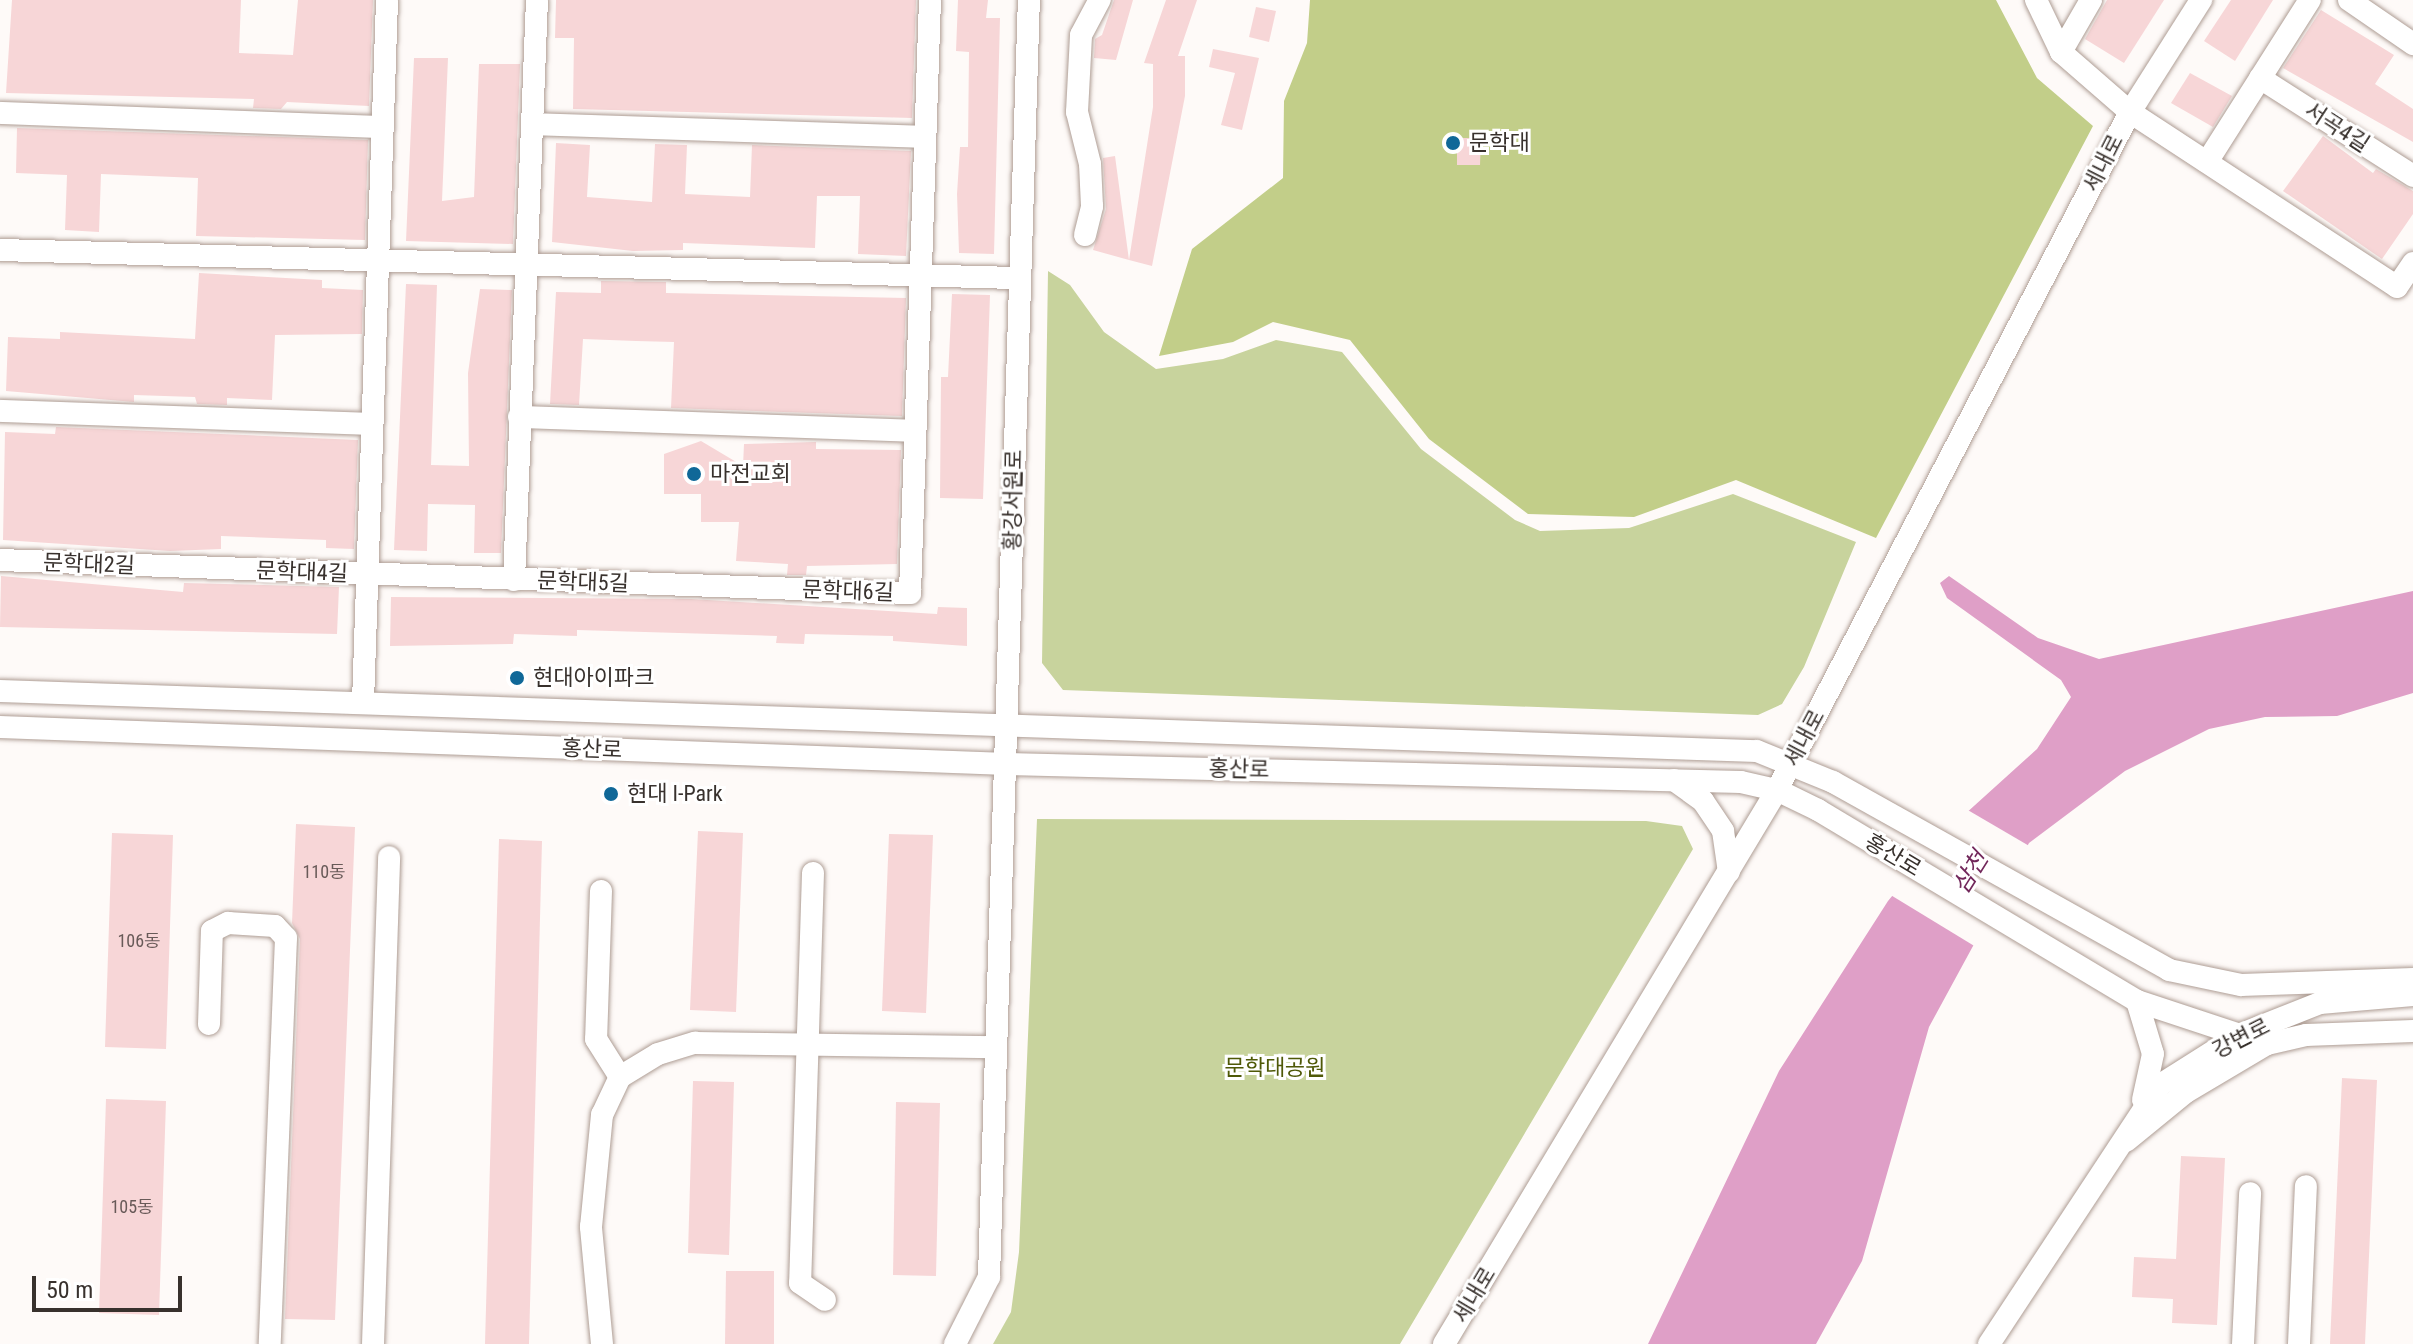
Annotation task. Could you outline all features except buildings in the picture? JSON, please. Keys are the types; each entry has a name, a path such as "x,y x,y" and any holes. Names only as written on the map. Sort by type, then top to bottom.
{"street":[{"name":"문학대4길","path":"179,567 371,575 369,424 387,0"},
{"name":"문학대5길","path":"537,0 514,580 719,587"},
{"name":"문학대6길","path":"719,587 910,593 930,0"},
{"name":"황강서원로","path":"955,1344 989,1277 1029,0"},
{"path":"1085,235 1091,178 1077,112 1078,81 1081,35 1100,0"},
{"path":"2036,0 2061,52 2130,112"},
{"path":"2061,52 2091,0"},
{"name":"세내로","path":"1444,1344 1777,790 2130,112 2201,0"},
{"path":"2207,162 2310,0"},
{"path":"2349,0 2413,44"},
{"name":"서곡4길","path":"2260,78 2413,176"},
{"name":"세내로","path":"2130,112 2397,287 2413,263"},
{"path":"0,113 382,127"},
{"path":"533,124 925,137"},
{"path":"0,250 526,267 716,268 1018,278"},
{"path":"0,411 369,424"},
{"path":"519,417 915,431"},
{"name":"문학대2길","path":"0,560 179,567"},
{"path":"363,702 371,575 514,580"},
{"name":"홍산로","path":"0,691 1743,750 1790,763 1833,782 2169,970 2241,985 2413,979"},
{"name":"홍산로","path":"0,727 1007,764 1674,780 1777,790 1818,810 2137,1001 2267,1044"},
{"path":"1674,780 1703,801 1723,831 1729,872"},
{"path":"373,1344 389,857"},
{"path":"813,873 805,1040 800,1283 825,1300"},
{"path":"601,891 596,1039 620,1077"},
{"path":"209,1024 212,931 228,923 275,926 286,938 270,1344"},
{"name":"강변로","path":"1989,1344 2110,1154 2160,1085 2239,1035 2320,1003 2413,995"},
{"path":"2137,1001 2153,1054 2140,1110"},
{"path":"2267,1044 2306,1035 2413,1031"},
{"path":"602,1344 591,1227 602,1115 620,1077 658,1054 695,1043 805,1040 996,1047"},
{"name":"강변로","path":"2110,1154 2186,1092 2267,1044"},
{"path":"2299,1344 2306,1186"},
{"path":"2243,1344 2250,1193"}],"green space":[{"path":"1310,0 1996,0 2037,78 2093,126 1876,538 1736,480 1634,517 1528,514 1429,439 1350,340 1273,322 1233,342 1159,356 1192,249 1283,178 1284,101 1307,43"},
{"path":"1048,271 1070,285 1104,332 1156,369 1223,359 1276,340 1342,352 1421,449 1515,520 1540,531 1629,528 1733,494 1856,542 1804,667 1782,704 1758,715 1063,690 1042,663"},
{"name":"문학대공원","path":"1037,819 1646,821 1682,826 1693,849 1400,1344 993,1344 1011,1312 1019,1252"}],"water":[{"name":"삼천","path":"1949,576 2038,638 2099,659 2413,591 2413,693 2337,716 2265,717 2209,729 2125,771 2029,843 1929,1027 1862,1261 1816,1344 1648,1344 1779,1071 1888,901 1943,834 2037,749 2071,697 2061,680 1947,598 1940,583"}],"pier":[{"path":"1966,809 2031,847 1976,947 1889,894"}],"place":[{"name":"문학대","path":"1453,143"},
{"name":"마전교회","path":"694,474"},
{"name":"현대아이파크","path":"517,678"},
{"name":"현대 I-Park","path":"611,794"}]}
